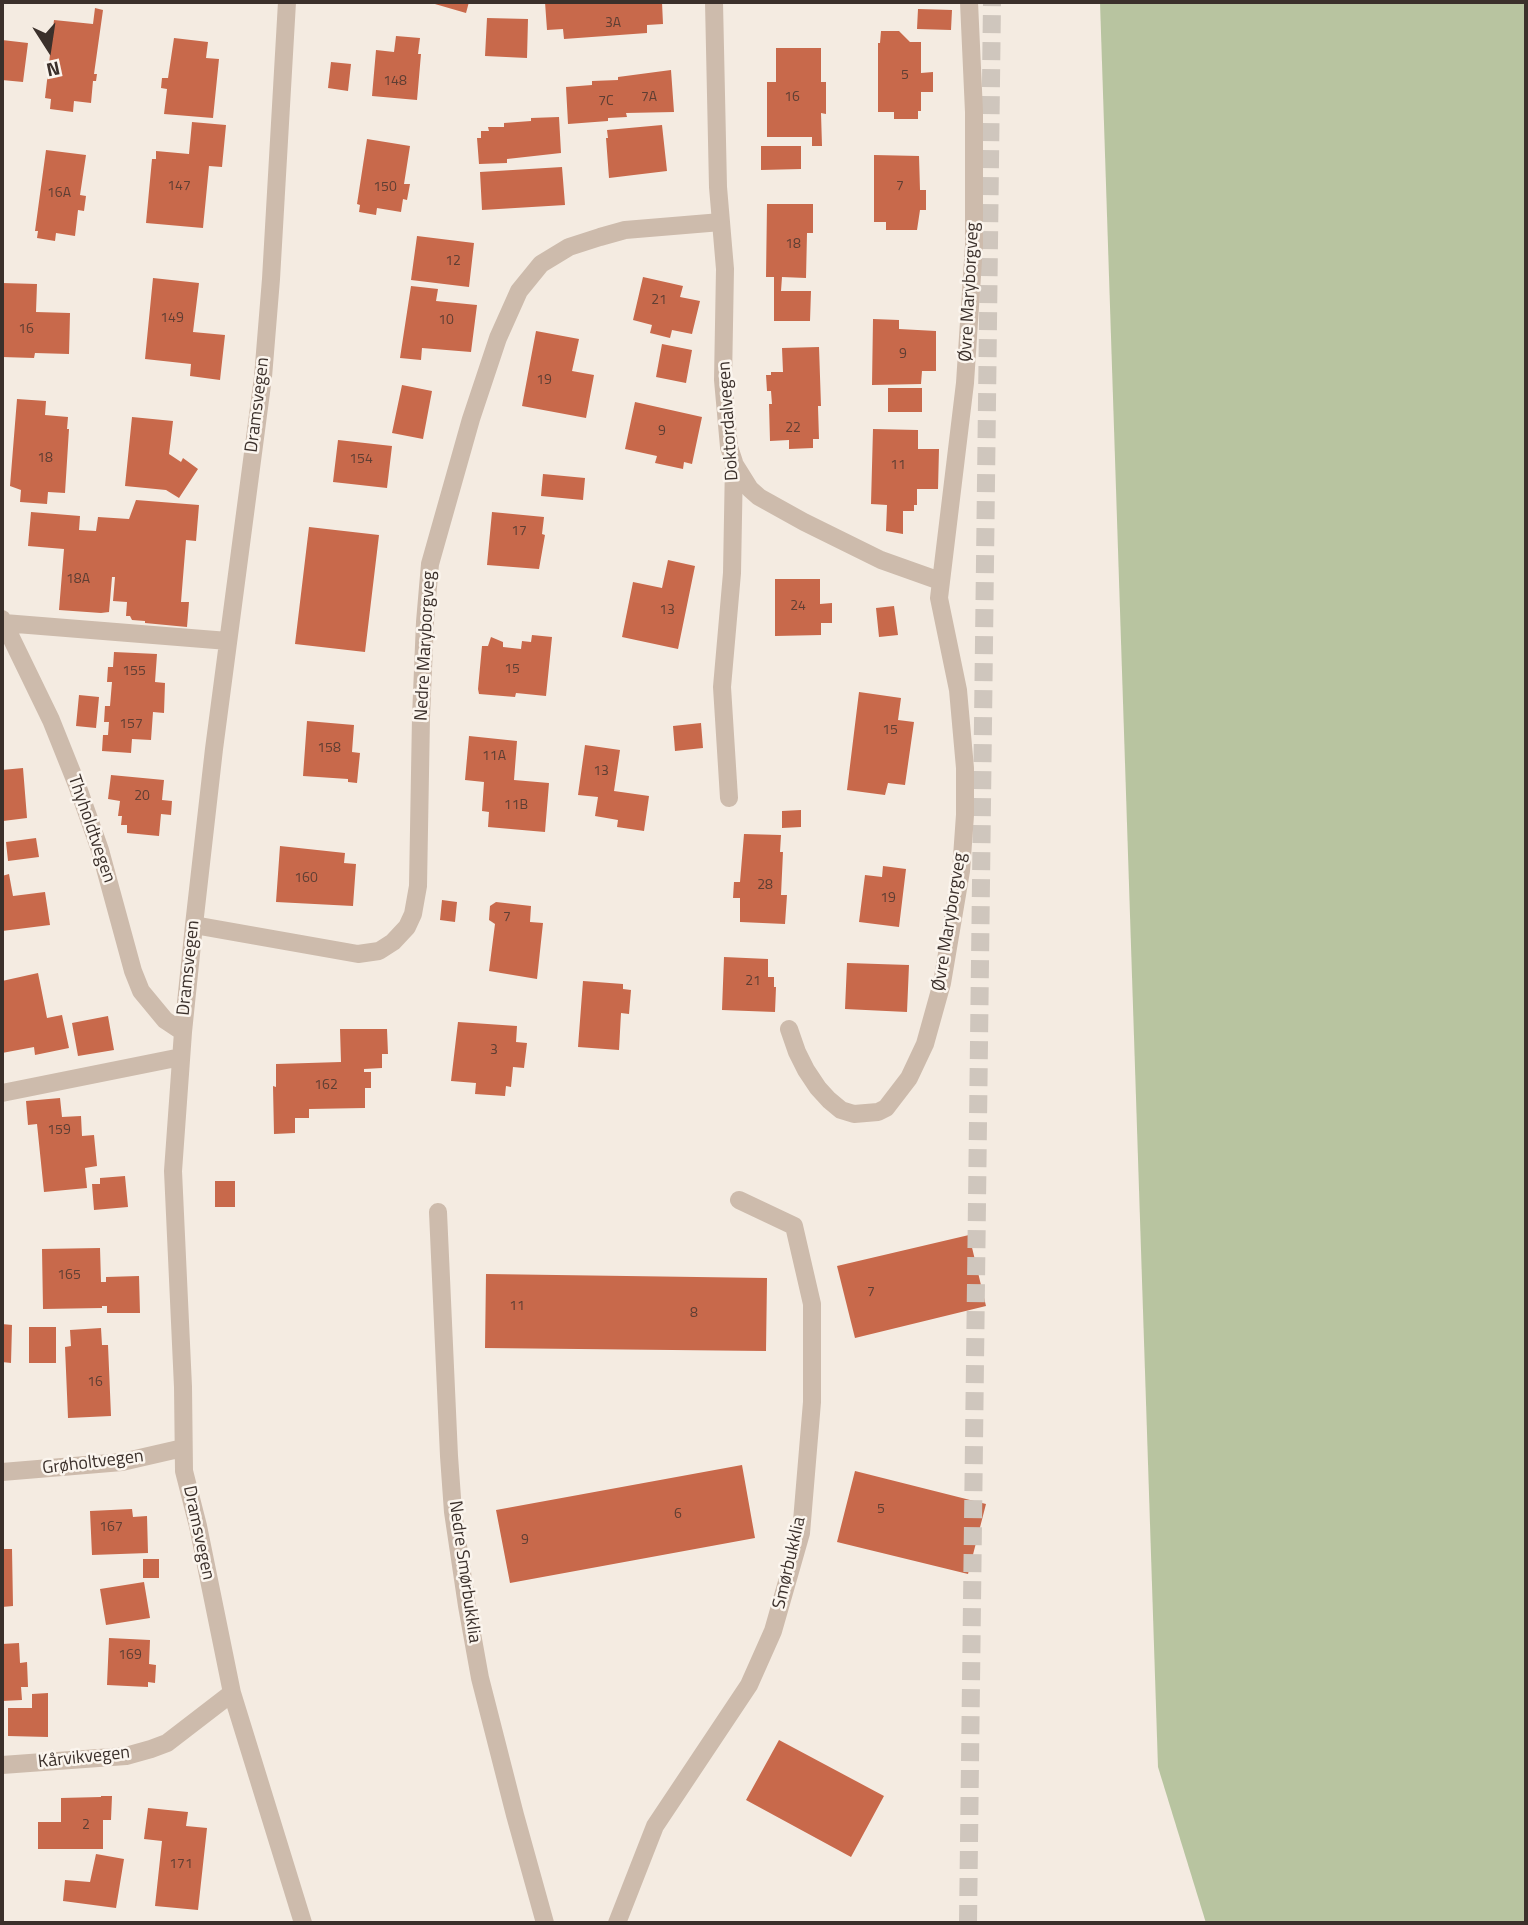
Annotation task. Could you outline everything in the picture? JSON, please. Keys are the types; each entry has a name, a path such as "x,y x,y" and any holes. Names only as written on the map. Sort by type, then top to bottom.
{"street":[{"name":"Dramsvegen","path":"287,2 271,279 262,377 194,925 173,1171 184,1471 232,1693 303,1923"},
{"name":"Doktordalvegen","path":"715,2 718,187 724,269 723,380 729,447 734,462 732,573 722,687 729,797"},
{"name":"Øvre Maryborgveg","path":"789,1029 796,1052 818,1088 841,1110 869,1114 886,1108 909,1078 925,1044 942,983 961,870 965,815 965,768 958,690 941,608 940,580 965,383 974,245 974,112 969,2"},
{"name":"Nedre Maryborgveg","path":"194,925 358,954 379,951 393,942 407,927 413,914 418,886 421,717 430,564 471,419 498,338 519,290 541,264 569,247 625,230 721,222"},
{"path":"734,462 741,477 760,497 841,541 907,570 940,580"},
{"path":"3,621 228,641"},
{"name":"Thyholdtvegen","path":"3,621 51,720 77,785 100,850 141,991 165,1020 183,1032"},
{"path":"2,1093 181,1056"},
{"name":"Smørbukklia","path":"617,1923 655,1826 748,1685 774,1631 801,1533 812,1402 812,1304 794,1226 739,1200"},
{"name":"Nedre Smørbukklia","path":"438,1212 453,1512 467,1606 480,1678 545,1923"},
{"name":"Grøholtvegen","path":"2,1472 122,1462 183,1448"},
{"name":"Kårvikvegen","path":"2,1765 126,1756 151,1749 166,1742 232,1693"}],"green space":[{"path":"1100,2 1526,2 1526,1923 1206,1923 1158,1767"}],"building":[{"path":"428,2 469,2 466,13"},
{"path":"545,2 662,2 663,24 647,25 647,33 564,39 563,29 547,30"},
{"path":"95,8 103,10 94,74 97,74 96,81 93,81 91,103 74,101 73,112 50,109 51,99 45,98 54,20 93,24"},
{"path":"918,9 952,10 951,30 917,29"},
{"path":"487,18 528,19 527,58 485,56"},
{"path":"881,31 899,31 910,42 921,42 921,73 933,72 933,92 921,92 918,119 894,119 894,112 878,112 878,43"},
{"path":"396,36 420,38 417,100 372,96 376,50 394,52"},
{"path":"174,38 208,42 206,58 219,59 213,118 164,114 167,89 161,88 162,78 168,78"},
{"path":"2,40 28,43 23,82 2,80"},
{"path":"776,48 821,48 821,82 826,82 826,114 821,113 822,146 812,146 812,137 767,137 767,82 776,82"},
{"path":"331,62 351,64 348,91 328,88"},
{"path":"671,70 674,112 626,113 627,117 608,118 608,121 568,124 566,87 592,85 592,81 618,80 618,77"},
{"path":"559,117 561,153 507,159 507,163 479,164 477,138 481,138 481,131 489,131 488,127 504,127 504,123 531,121 531,118"},
{"path":"192,122 226,125 222,167 209,166 203,228 146,223 152,159 156,159 156,151 189,154"},
{"path":"662,125 667,171 609,178 607,130"},
{"path":"367,139 410,146 404,184 410,184 401,212 377,208 376,215 359,212 360,205 357,204"},
{"path":"761,146 801,146 801,169 761,170"},
{"path":"46,150 86,155 80,195 86,196 84,211 78,210 75,236 56,233 55,241 37,238 38,231 35,231"},
{"path":"874,155 919,156 920,190 926,190 926,210 920,210 917,230 886,230 886,222 874,222"},
{"path":"562,167 565,205 482,210 480,172"},
{"path":"767,204 813,204 813,233 807,233 806,278 782,277 781,291 811,291 810,321 774,321 774,277 766,277"},
{"path":"417,236 474,243 469,287 411,280"},
{"path":"643,277 683,286 680,297 700,301 692,334 672,330 670,338 650,333 652,325 633,320"},
{"path":"153,278 199,283 193,332 225,335 220,380 190,376 191,364 145,359"},
{"path":"2,283 37,284 36,312 70,313 69,354 35,353 34,358 2,357"},
{"path":"411,286 438,289 436,301 477,305 471,352 422,348 421,360 400,358"},
{"path":"873,319 899,320 899,329 936,331 936,371 922,371 921,384 872,385"},
{"path":"536,331 579,339 572,371 594,375 586,418 522,406"},
{"path":"662,344 692,350 686,383 656,377"},
{"path":"819,347 819,439 813,439 813,448 789,449 789,440 770,441 769,404 772,404 771,391 767,391 766,375 783,372 782,348"},
{"path":"402,385 432,391 423,439 392,433"},
{"path":"888,388 922,388 922,412 888,412"},
{"path":"17,399 46,401 45,415 68,417 65,493 48,492 47,504 20,502 21,490 10,486"},
{"path":"635,402 702,417 692,464 684,462 683,469 655,463 657,456 625,449"},
{"path":"132,417 173,421 169,454 181,462 183,458 198,469 179,498 166,490 125,486"},
{"path":"873,429 918,430 918,449 939,449 938,489 917,489 917,505 914,505 914,511 903,511 903,534 886,531 887,505 871,504"},
{"path":"338,440 392,446 387,488 333,482"},
{"path":"543,474 585,478 583,500 541,496"},
{"path":"136,500 199,505 196,541 186,540 181,602 189,602 187,627 145,623 126,616 127,602 113,601 115,577 112,577 109,612 59,610 64,549 28,546 31,512 80,516 79,530 96,531 98,517 129,519"},
{"path":"492,512 544,517 542,534 545,535 539,569 487,565"},
{"path":"309,527 379,535 365,652 295,644"},
{"path":"668,560 695,566 678,649 622,637 633,582 662,588"},
{"path":"775,579 820,579 820,604 832,603 832,623 821,623 821,635 775,636"},
{"path":"894,606 898,635 879,637 876,608"},
{"path":"532,635 552,637 546,696 516,693 515,697 479,694 482,646 488,646 491,637 503,642 503,647 521,649 522,641 531,642"},
{"path":"114,652 157,654 155,682 165,683 164,713 153,712 151,740 132,739 131,753 102,751 103,735 108,735 109,722 104,722 105,706 110,706 112,682 107,682 108,667 113,667"},
{"path":"859,692 901,698 898,720 914,722 905,785 888,783 885,795 847,790"},
{"path":"79,695 99,697 96,728 76,726"},
{"path":"307,721 354,725 352,752 360,753 357,783 348,782 348,779 303,776"},
{"path":"701,723 703,748 675,751 673,726"},
{"path":"469,736 517,741 514,780 549,783 545,832 488,827 489,812 482,811 484,782 465,780"},
{"path":"585,745 620,750 614,791 649,796 644,831 617,827 618,820 595,816 598,797 578,795"},
{"path":"23,768 27,818 3,821 2,770"},
{"path":"111,775 164,780 162,800 172,801 171,815 161,814 159,836 127,833 127,825 121,825 122,816 118,816 120,801 108,799"},
{"path":"801,810 801,827 782,828 782,811"},
{"path":"744,834 781,835 781,895 787,895 785,924 740,922 740,898 733,898 734,882 740,882"},
{"path":"36,838 39,857 8,861 6,842"},
{"path":"280,846 345,853 344,863 356,864 353,906 276,902"},
{"path":"883,866 906,869 899,927 859,922 865,875 882,877"},
{"path":"9,874 13,896 45,892 50,925 2,931 2,876"},
{"path":"442,900 457,902 455,922 440,920"},
{"path":"496,902 531,906 530,922 543,923 537,979 489,971 495,924 489,920 490,906"},
{"path":"724,957 768,959 768,977 774,977 776,987 775,1012 722,1010"},
{"path":"847,963 909,965 907,1012 845,1009"},
{"path":"38,973 47,1018 62,1015 69,1048 35,1055 34,1047 2,1053 2,981"},
{"path":"583,981 623,984 623,989 631,990 629,1014 621,1013 619,1050 578,1047"},
{"path":"108,1016 114,1050 78,1056 72,1023"},
{"path":"458,1022 517,1026 516,1042 527,1043 524,1068 513,1067 511,1087 506,1086 505,1096 475,1094 476,1083 451,1081"},
{"path":"340,1029 387,1029 388,1054 382,1054 382,1068 364,1069 364,1072 371,1072 371,1088 365,1088 365,1108 309,1109 309,1118 295,1118 295,1133 274,1134 273,1086 276,1087 276,1064 341,1062"},
{"path":"60,1098 62,1117 81,1116 82,1136 94,1135 97,1166 85,1168 87,1188 44,1192 37,1124 28,1125 26,1101"},
{"path":"125,1176 128,1207 94,1210 92,1184 100,1184 100,1178"},
{"path":"215,1181 235,1181 235,1207 215,1207"},
{"path":"969,1235 986,1306 855,1338 837,1266"},
{"path":"100,1248 101,1282 106,1282 106,1277 139,1276 140,1313 107,1313 107,1306 43,1309 42,1249"},
{"path":"486,1274 767,1278 766,1351 485,1348"},
{"path":"2,1324 12,1325 11,1363 2,1362"},
{"path":"29,1327 56,1327 56,1363 29,1363"},
{"path":"101,1328 102,1345 108,1345 111,1416 68,1418 65,1347 71,1346 70,1330"},
{"path":"742,1465 755,1538 510,1583 496,1510"},
{"path":"855,1471 986,1504 968,1574 837,1542"},
{"path":"132,1509 133,1517 147,1516 148,1553 92,1555 90,1511"},
{"path":"2,1549 12,1549 13,1606 2,1607"},
{"path":"143,1559 159,1559 159,1578 143,1578"},
{"path":"144,1582 150,1618 106,1625 100,1589"},
{"path":"109,1638 150,1640 149,1664 156,1665 155,1683 148,1682 148,1687 107,1685"},
{"path":"19,1643 20,1663 27,1662 28,1687 21,1687 22,1700 2,1701 2,1644"},
{"path":"48,1693 48,1737 8,1736 8,1708 32,1708 32,1694"},
{"path":"779,1740 884,1796 851,1857 746,1800"},
{"path":"112,1796 111,1820 103,1820 103,1849 38,1849 38,1822 61,1822 61,1798"},
{"path":"148,1808 188,1812 186,1826 207,1828 198,1910 155,1906 162,1841 144,1839"},
{"path":"96,1854 124,1859 116,1908 63,1901 65,1880 90,1882"}],"tunnel":[{"path":"968,1923 992,2"}]}
